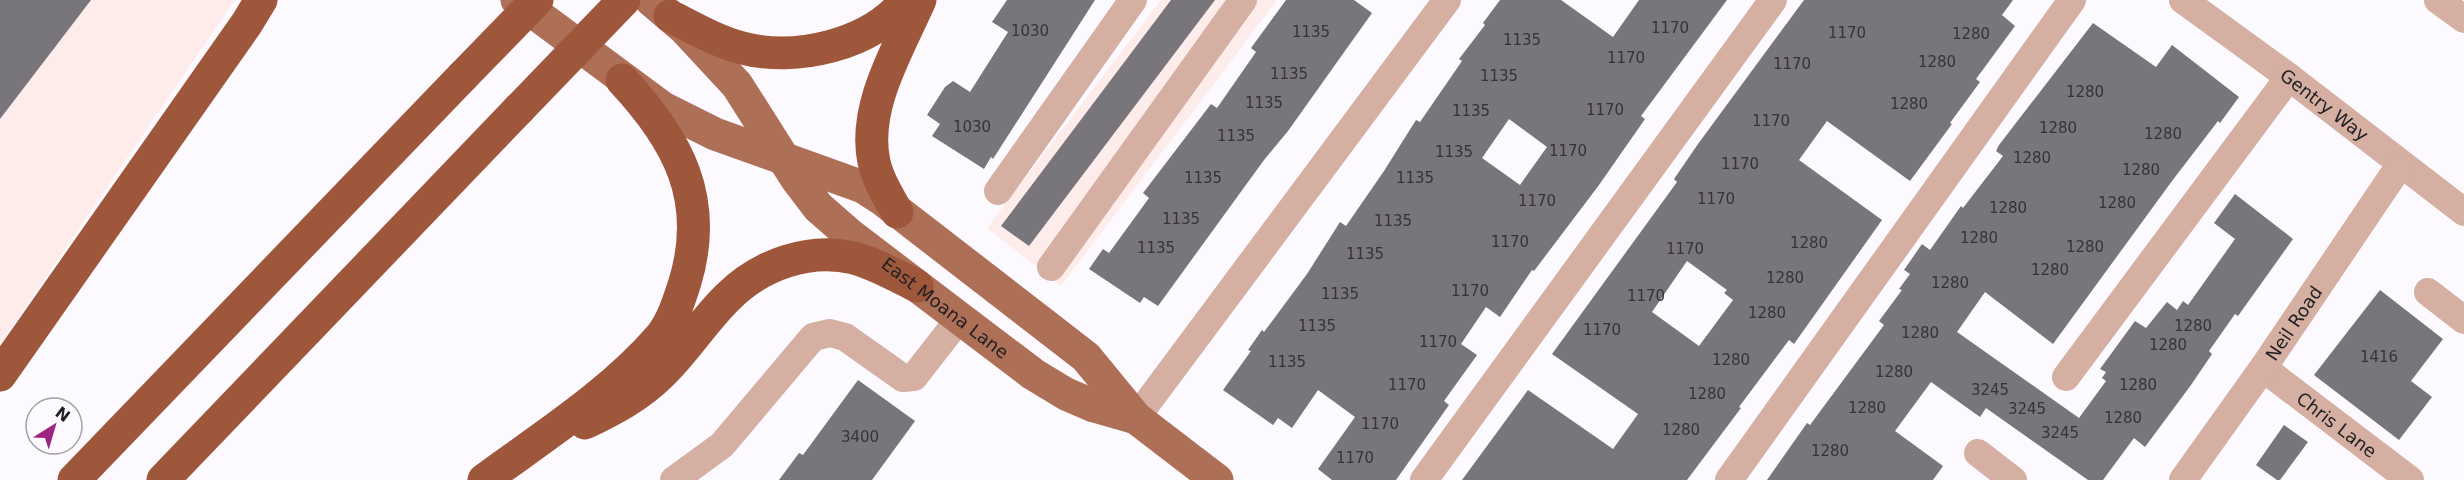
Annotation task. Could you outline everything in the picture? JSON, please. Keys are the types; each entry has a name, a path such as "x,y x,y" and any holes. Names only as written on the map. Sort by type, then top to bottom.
{"highway":[{"path":"0,375 254,11 271,0"},
{"path":"74,480 537,0"},
{"path":"163,480 624,0"},
{"path":"661,8 713,39 744,49 804,52 838,44 869,32 899,9 906,0"},
{"path":"897,212 880,181 873,160 872,136 875,110 887,75 920,0"},
{"path":"484,480 610,386 662,334 678,303 690,263 694,209 688,186 667,137 646,106 622,80"},
{"path":"519,455 619,407 643,391 693,340 727,297 751,277 778,264 804,256 853,258 917,286"}],"main road":[{"name":"East Moana Lane","path":"517,0 622,80 663,108 715,134 863,187 1086,357 1136,418 1218,480"},
{"name":"East Moana Lane","path":"661,8 715,58 737,85 818,207 850,235 1033,374 1066,394 1094,406 1136,418"}],"street":[{"path":"998,191 1133,0"},
{"path":"1052,267 1243,0"},
{"path":"1136,418 1447,0"},
{"path":"1424,480 1773,0"},
{"path":"1729,480 2072,0"},
{"name":"Gentry Way","path":"2183,0 2289,77 2400,165 2464,212"},
{"path":"2438,0 2464,19"},
{"path":"2066,377 2289,77"},
{"name":"Neil Road","path":"2183,480 2263,368 2400,165"},
{"path":"2428,292 2464,320"},
{"path":"674,480 722,445 813,337 830,333 845,338 903,378 914,377 960,318"},
{"name":"Chris Lane","path":"2263,368 2410,480"},
{"path":"1978,453 2013,480"}],"shaded area":[{"path":"0,0 235,0 0,344"},
{"path":"1161,0 1277,0 1061,286 987,228"}],"building":[{"path":"0,0 91,0 0,119"},
{"path":"1007,0 1095,0 993,159 991,157 984,169 932,136 940,124 927,115 945,87 953,81 970,92 1008,32 992,22"},
{"path":"1171,0 1215,0 1029,246 1001,226"},
{"path":"1286,0 1354,0 1372,13 1158,306 1144,297 1140,303 1089,269 1103,249 1109,253 1149,198 1143,193 1211,104 1217,108 1256,52 1251,48"},
{"path":"1500,0 1561,0 1613,37 1639,0 1727,0 1641,116 1645,119 1599,185 1534,271 1532,270 1500,317 1486,307 1461,344 1477,355 1444,401 1449,405 1396,480 1332,480 1318,469 1355,417 1318,390 1292,428 1278,418 1273,425 1223,390 1251,351 1248,350 1262,330 1264,332 1307,274 1340,222 1346,226 1416,120 1420,122 1462,61 1459,59 1485,25 1483,23","holes":["1509,119 1547,147 1520,185 1482,158"]},
{"path":"1804,0 2013,0 2002,15 2015,26 1976,79 1980,82 1950,123 1952,124 1910,181 1827,121 1799,160 1882,220 1794,344 1789,340 1687,480 1462,480 1528,390 1613,449 1638,414 1552,354 1677,182 1674,179","holes":["1687,261 1727,290 1724,293 1733,300 1699,346 1652,312"]},
{"path":"2093,23 2156,67 2172,45 2239,97 2172,181 2053,344 1985,292 1957,332 2079,418 2106,381 2102,378 2106,372 2100,369 2135,321 2146,328 2167,302 2177,310 2183,301 2188,305 2235,239 2214,223 2235,194 2293,239 2238,316 2235,314 2209,351 2212,354 2191,385 2145,447 2134,438 2103,480 2088,480 1986,408 1980,417 1931,382 1895,431 1943,466 1933,480 1767,480 1807,423 1810,425 1884,325 1879,321 1902,290 1899,289 1910,274 1904,270 1922,244 1930,250 1961,206 1963,208 2003,156 1996,151 1999,145"},
{"path":"2380,290 2443,339 2411,381 2432,397 2399,440 2314,375"},
{"path":"858,380 915,421 872,480 779,480 799,453 803,455"},
{"path":"2284,425 2308,442 2280,480 2277,480 2256,465"}]}
